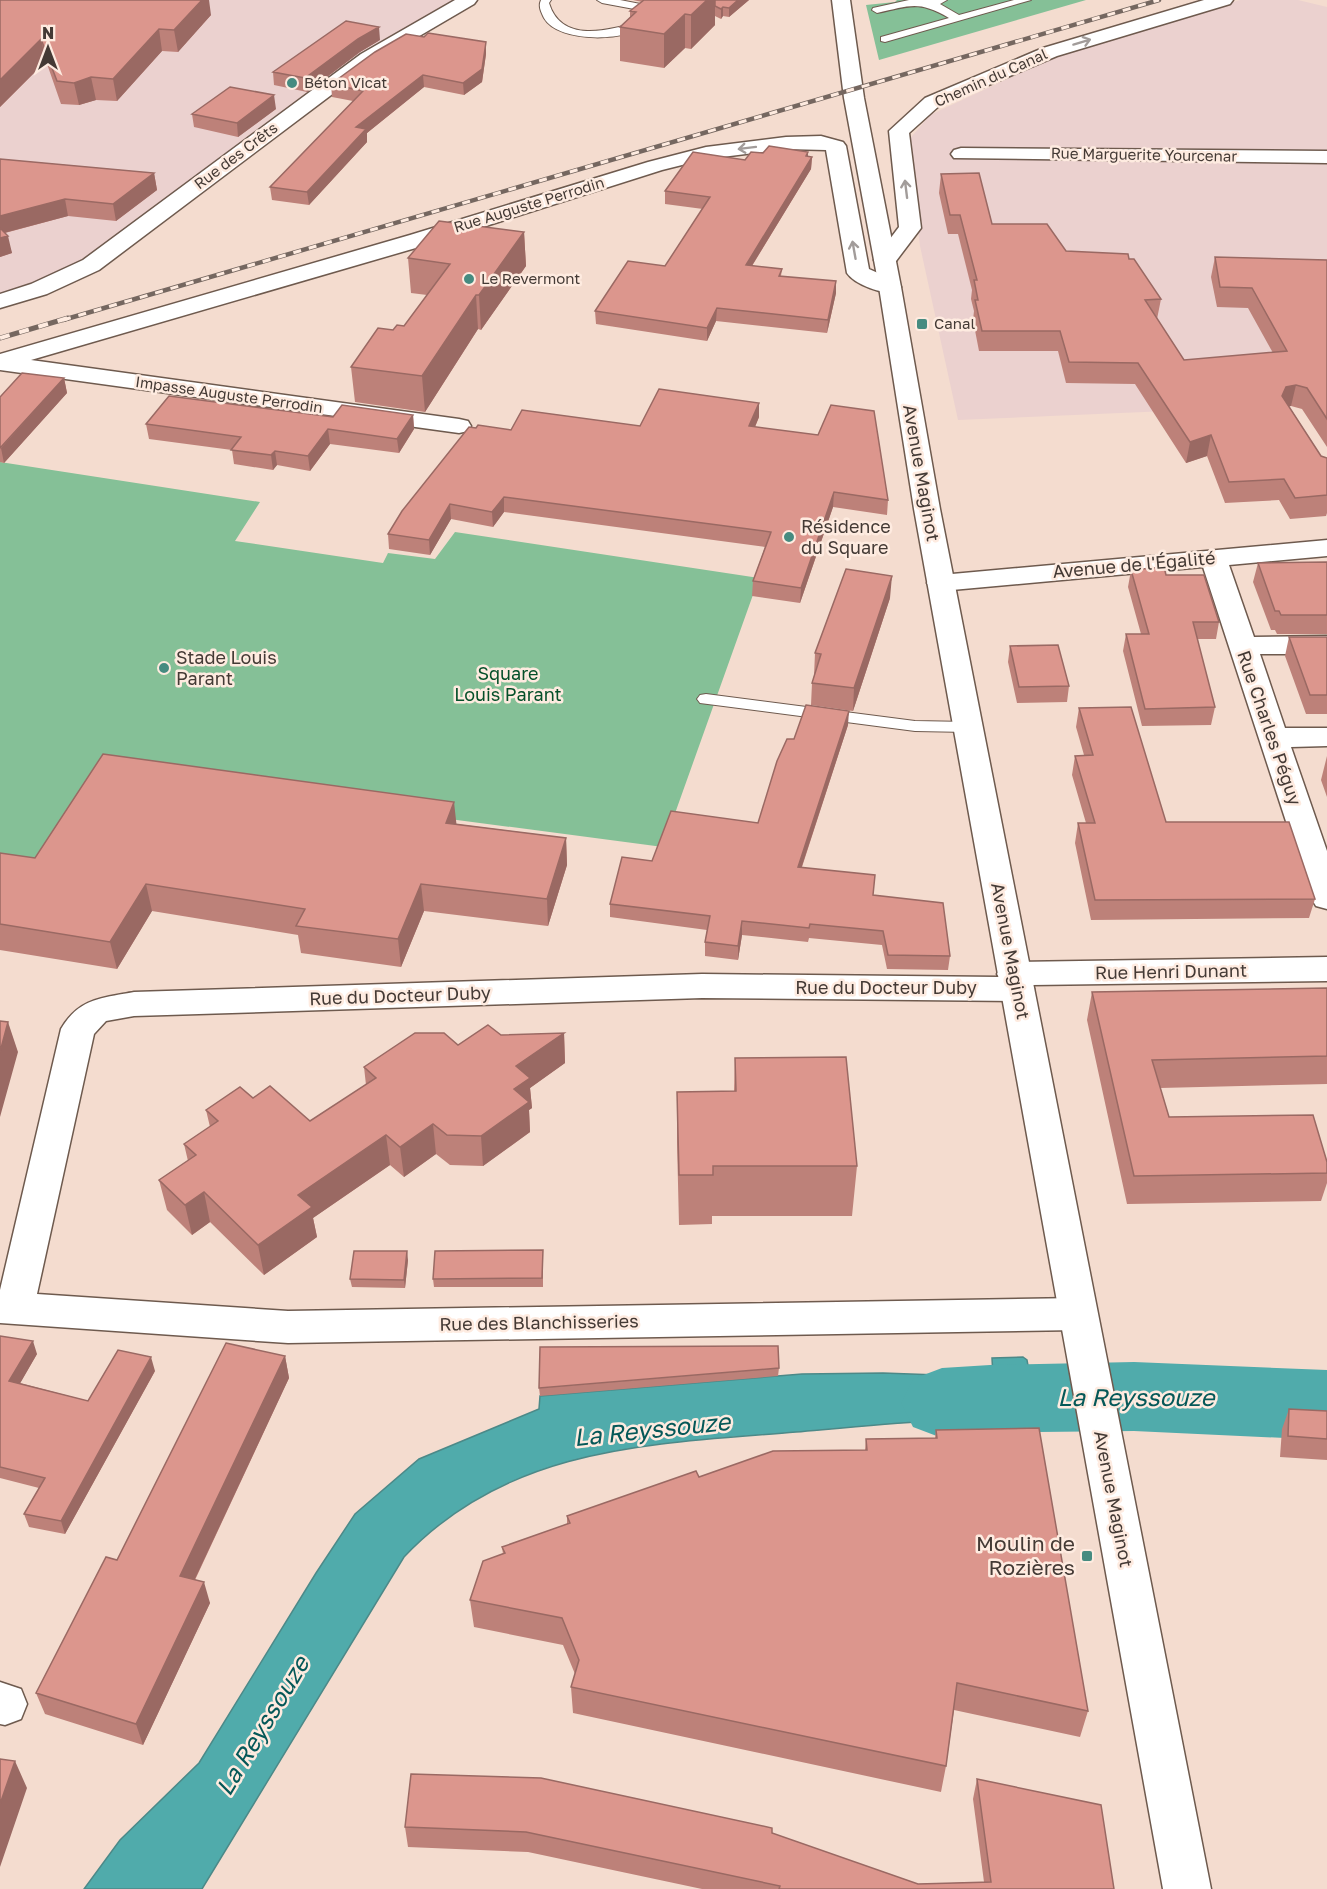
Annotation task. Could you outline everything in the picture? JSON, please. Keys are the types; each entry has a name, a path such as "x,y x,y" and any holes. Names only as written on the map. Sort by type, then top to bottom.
{"street":[{"name":"Rue des Crêts","path":"0,301 39,289 91,265 368,58 468,0"},
{"name":"Chemin du Canal","path":"888,273 910,228 899,131 932,102 1050,52 1224,0"},
{"name":"Avenue Maginot","path":"842,5 854,98 888,273 941,583 1186,1889"},
{"name":"Rue Auguste Perrodin","path":"0,363 447,237 655,166 706,153 786,143 821,142 836,146 858,273 888,273"},
{"name":"Rue Marguerite Yourcenar","path":"961,154 1327,157"},
{"name":"Impasse Auguste Perrodin","path":"0,363 459,426"},
{"name":"Avenue de l'Égalité","path":"941,583 1327,548"},
{"name":"Rue Charles Péguy","path":"1213,558 1327,898"},
{"path":"1241,646 1327,645"},
{"path":"1272,738 1327,737"},
{"name":"Rue Henri Dunant","path":"1016,981 1327,969"},
{"name":"Rue du Docteur Duby","path":"7,1308 78,1029 96,1011 134,1004 702,986 1016,981"},
{"name":"Rue des Blanchisseries","path":"7,1308 288,1327 1080,1326"}],"lane":[{"path":"546,0 544,3 548,18 562,29 602,34 638,27 666,12 602,0"},
{"path":"885,39 1026,0"},
{"path":"877,10 909,3 936,2 958,19"},
{"path":"706,699 915,726 968,727"}],"shaded area":[{"path":"0,0 468,0 368,58 51,281 0,297"},
{"path":"1240,0 1298,0 1327,7 1327,404 958,420 920,246 907,142 930,115 1057,56"}],"green space":[{"path":"897,0 1086,0 879,60 866,5"},
{"name":"Square Louis Parant","path":"0,462 260,502 235,541 383,563 388,553 435,559 455,532 759,578 663,847 260,794 56,864 0,880"}],"water":[{"path":"1023,1357 1027,1360 1037,1417 916,1422 637,1447 586,1457 537,1471 490,1492 445,1520 404,1557 202,1889 84,1889 120,1840 199,1763 355,1514 419,1459 539,1409 540,1396 802,1374 883,1373 993,1377 992,1358"},
{"path":"1165,1373 1327,1390 1327,1424 1173,1414"}],"building":[{"path":"0,0 202,0 174,30 159,29 113,79 91,77 74,83 57,81 41,39 0,80"},
{"path":"644,0 707,0 691,15 685,14 664,34 620,27 636,12 630,11"},
{"path":"715,0 738,0 729,8 721,9 715,6"},
{"path":"346,21 379,27 358,39 305,78 273,72"},
{"path":"428,33 486,42 482,69 463,83 423,75 356,127 366,129 307,192 270,187 363,91 331,84 375,52 406,34 424,37"},
{"path":"230,87 274,95 237,123 192,114"},
{"path":"769,146 808,152 806,156 812,157 746,265 782,269 779,276 836,281 828,320 717,308 707,328 595,311 628,261 665,266 710,197 665,191 693,152 745,160 751,152 763,153"},
{"path":"0,159 154,173 113,204 65,199 0,216"},
{"path":"979,173 992,224 1047,224 1066,251 1128,254 1129,259 1134,259 1161,299 1145,300 1184,360 1287,351 1252,288 1220,287 1215,257 1327,260 1327,419 1307,388 1296,385 1286,387 1282,396 1321,456 1327,458 1327,495 1295,498 1284,479 1229,482 1211,435 1190,442 1138,363 1069,362 1060,331 982,331 975,300 978,300 974,280 977,280 960,215 950,215 941,174"},
{"path":"439,221 524,232 479,295 476,295 422,376 351,367 378,328 393,330 397,325 404,326 450,264 408,258"},
{"path":"0,228 8,236 0,238"},
{"path":"22,373 64,378 0,448 0,397"},
{"path":"659,389 759,403 749,426 818,435 831,405 874,411 888,500 834,492 801,588 753,581 771,532 504,497 492,512 450,504 429,540 388,534 402,511 469,427 476,428 478,425 511,430 522,410 640,426"},
{"path":"169,396 333,417 342,405 413,415 397,439 328,429 308,456 275,451 271,455 231,450 241,437 146,424"},
{"path":"1327,562 1327,615 1281,615 1279,611 1275,611 1258,563"},
{"path":"1164,567 1166,575 1204,575 1219,622 1193,622 1215,707 1145,709 1126,634 1149,634 1131,570"},
{"path":"846,569 892,576 854,688 812,683 821,654 815,653"},
{"path":"1289,637 1327,637 1327,695 1310,695"},
{"path":"1058,645 1069,686 1019,687 1010,646"},
{"path":"806,705 849,711 798,867 875,875 873,895 943,903 950,956 888,955 883,931 810,924 809,928 742,921 738,946 705,942 710,916 610,904 622,857 652,861 671,811 758,823 777,761 787,739 794,739"},
{"path":"1131,707 1166,822 1289,822 1315,899 1095,900 1078,823 1095,823 1075,756 1093,755 1079,708"},
{"path":"103,754 454,802 446,823 566,838 547,899 421,884 398,939 296,926 305,909 146,884 110,942 0,924 0,853 35,858"},
{"path":"1327,988 1327,1056 1152,1060 1169,1117 1313,1115 1327,1162 1327,1173 1134,1176 1092,992"},
{"path":"0,1021 8,1022 0,1052"},
{"path":"488,1025 501,1035 564,1033 516,1066 530,1078 514,1089 529,1102 481,1136 447,1135 433,1124 400,1147 386,1135 298,1195 312,1207 258,1245 204,1192 185,1205 159,1180 196,1155 184,1144 218,1121 206,1110 240,1087 253,1098 270,1086 310,1121 376,1078 364,1067 415,1033 444,1033 458,1045"},
{"path":"846,1057 857,1166 713,1166 713,1175 679,1175 677,1092 736,1091 735,1058"},
{"path":"543,1250 542,1278 433,1279 435,1251"},
{"path":"354,1251 407,1251 404,1280 350,1279"},
{"path":"0,1336 33,1341 9,1381 88,1401 118,1350 151,1357 61,1521 24,1514 45,1478 0,1467"},
{"path":"226,1343 285,1356 180,1576 204,1582 136,1724 36,1693 106,1557 117,1560"},
{"path":"778,1346 779,1368 539,1388 540,1347"},
{"path":"1289,1409 1327,1411 1327,1439 1288,1436"},
{"path":"1039,1428 1088,1711 957,1683 946,1766 571,1687 579,1660 562,1618 470,1600 483,1561 505,1553 502,1547 570,1523 567,1516 696,1471 699,1477 773,1451 867,1450 866,1439 937,1438 936,1430"},
{"path":"0,1759 15,1761 0,1804"},
{"path":"411,1774 541,1778 772,1828 772,1833 918,1884 991,1882 977,1779 1101,1805 1114,1889 779,1889 780,1886 526,1832 405,1827"}],"waterway":[{"name":"La Reyssouze","path":"942,1403 1086,1396 1327,1405"}],"railway":[{"path":"63,320 1159,0"},
{"path":"0,338 68,318"}],"place":[{"name":"Béton Vicat","path":"292,83"},
{"name":"Le Revermont","path":"469,279"},
{"name":"Canal","path":"922,324"},
{"name":"Résidence du Square","path":"789,537"},
{"name":"Stade Louis Parant","path":"164,668"},
{"name":"Moulin de Rozières","path":"1087,1556"}]}
